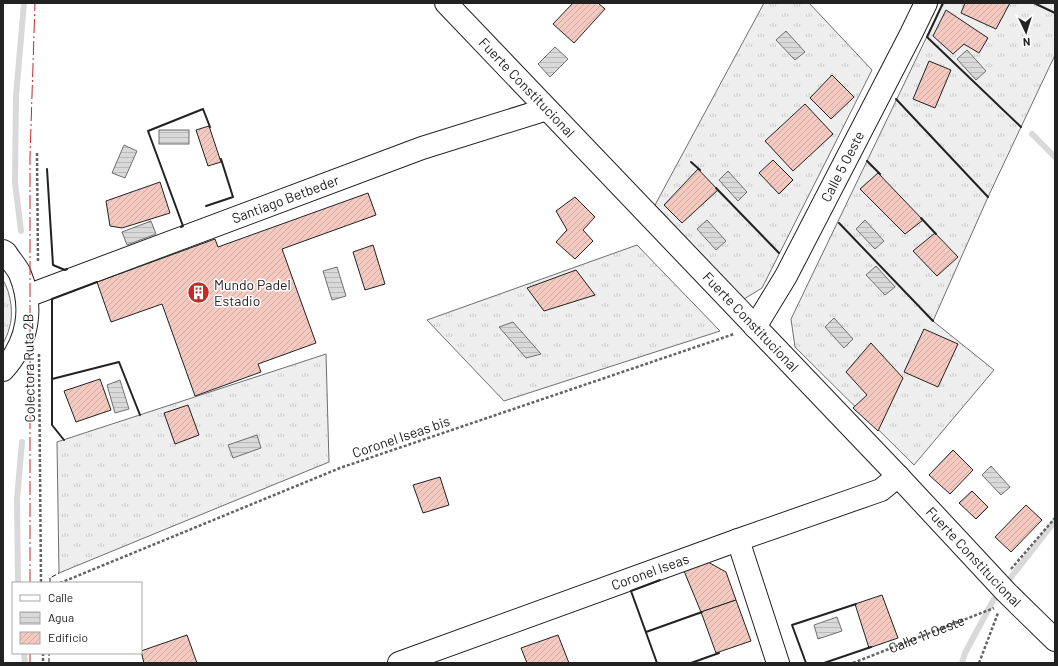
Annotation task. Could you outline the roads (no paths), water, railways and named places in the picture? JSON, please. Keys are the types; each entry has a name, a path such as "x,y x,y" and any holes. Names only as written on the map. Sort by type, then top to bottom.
{"street":[{"name":"Fuerte Constitucional","path":"446,3 898,476 1002,594 1055,640"},
{"name":"Calle 5 Oeste","path":"755,327 786,276 926,3"},
{"name":"Santiago Betbeder","path":"27,296 422,148 547,110"},
{"path":"3,370 19,347 27,322 27,296 19,273 4,250"},
{"name":"Coronel Iseas","path":"399,663 738,540 881,490 898,476"},
{"path":"738,540 778,663"}],"water":[{"path":"786,31 805,52 795,60 776,40"},
{"path":"555,47 568,59 550,77 538,64"},
{"path":"967,50 986,71 976,80 957,59"},
{"path":"159,130 189,130 189,144 159,144"},
{"path":"124,145 137,151 125,178 112,173"},
{"path":"728,171 747,192 738,201 719,180"},
{"path":"707,220 726,241 716,250 697,229"},
{"path":"865,220 884,241 875,249 856,229"},
{"path":"151,221 156,234 127,245 122,232"},
{"path":"876,266 895,287 885,295 866,275"},
{"path":"337,267 346,296 332,300 323,271"},
{"path":"834,318 853,339 844,348 825,327"},
{"path":"513,322 541,354 526,358 499,327"},
{"path":"120,380 129,409 115,413 107,385"},
{"path":"257,435 261,448 233,458 228,445"},
{"path":"991,466 1010,487 1001,495 982,475"},
{"path":"837,617 842,631 818,639 814,625"}],"waterway":[{"path":"21,231 15,182 16,96 24,3"},
{"path":"1032,134 1055,157"},
{"path":"18,582 17,499 22,442"},
{"path":"962,663 965,653 994,599 1055,521"},
{"path":"24,654 25,663"}],"place":[{"name":"Mundo Padel Estadio","path":"199,293"}]}
